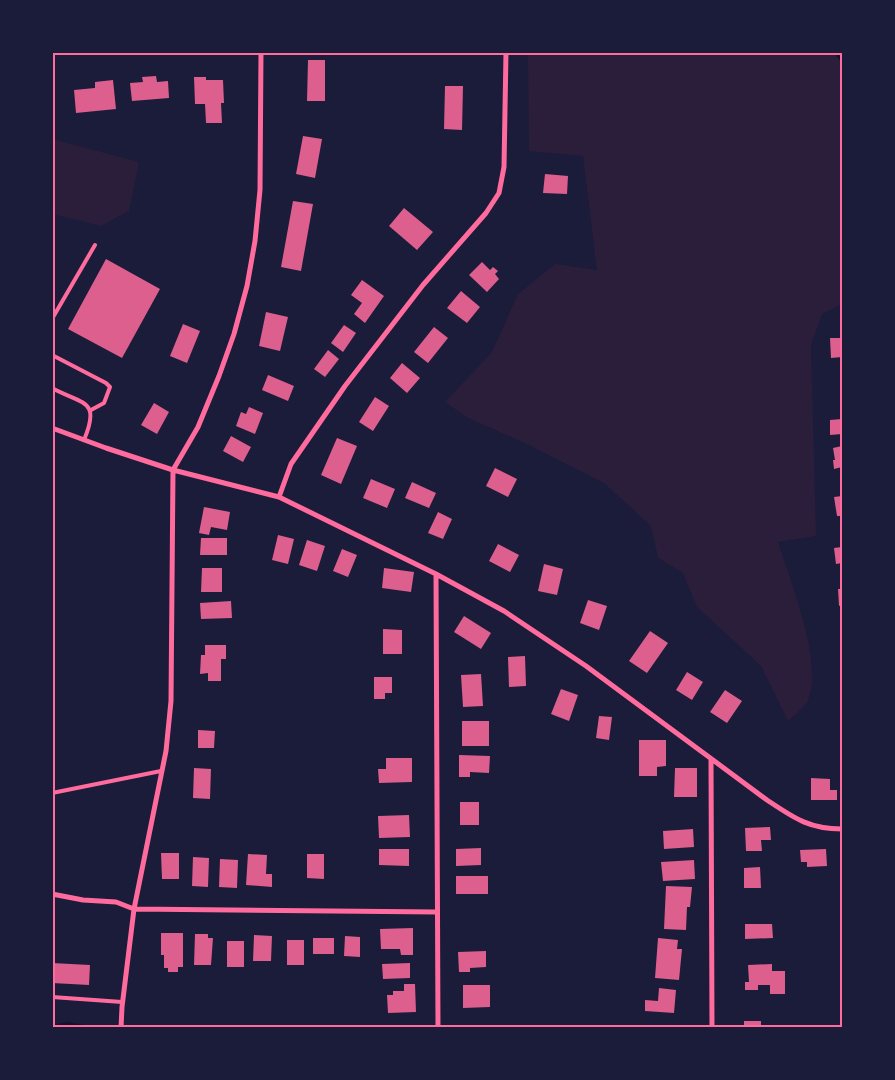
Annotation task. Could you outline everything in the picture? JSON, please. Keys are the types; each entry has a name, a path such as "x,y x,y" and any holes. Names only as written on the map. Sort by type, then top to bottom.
{"street":[{"path":"121,1028 122,1002 134,909 166,751 171,702 173,470 198,427 219,376 234,334 247,286 255,241 260,190 261,52"},
{"path":"279,497 291,464 345,386 423,285 486,213 499,193 504,167 506,52"},
{"path":"52,428 173,470 279,497 436,574 504,611 586,666 796,820 816,827 842,829"},
{"path":"436,574 438,1028"},
{"path":"711,759 712,1028"},
{"path":"52,894 83,900 116,902 134,909 436,912"}],"lane":[{"path":"52,319 95,245"},
{"path":"52,355 106,383 110,387 104,403 90,410"},
{"path":"52,388 85,404 90,410 92,418 84,440"},
{"path":"52,793 162,771"},
{"path":"52,998 122,1002"}],"shaded area":[{"path":"528,53 842,53 842,304 822,314 811,345 816,536 778,542 804,623 812,667 811,687 807,702 788,721 761,666 697,607 683,573 658,558 651,526 604,483 525,443 466,417 445,402 492,352 518,294 555,264 597,270 583,156 529,151"},
{"path":"52,139 139,162 129,211 101,226 53,214"}],"building":[{"path":"308,60 325,60 325,101 307,101"},
{"path":"156,76 157,82 168,81 169,98 132,101 130,83 143,82 142,77"},
{"path":"194,77 206,77 206,80 223,80 224,103 221,103 222,123 206,123 205,104 195,104"},
{"path":"113,80 116,109 76,113 74,90 95,88 95,82"},
{"path":"445,86 463,86 462,130 444,129"},
{"path":"303,136 322,139 315,178 296,174"},
{"path":"545,174 568,176 567,194 543,193"},
{"path":"293,201 313,204 301,271 281,267"},
{"path":"404,208 433,232 417,250 389,226"},
{"path":"106,259 160,289 122,358 68,329"},
{"path":"482,262 490,270 493,267 498,271 495,274 499,279 487,292 469,275"},
{"path":"362,280 384,296 365,323 354,314 362,303 351,295"},
{"path":"461,291 480,307 467,323 447,308"},
{"path":"266,312 288,317 280,351 259,346"},
{"path":"183,324 200,331 187,363 170,356"},
{"path":"344,325 356,333 343,352 331,343"},
{"path":"434,327 448,338 428,363 414,352"},
{"path":"830,338 842,338 842,357 831,358"},
{"path":"328,350 339,359 325,377 314,369"},
{"path":"402,363 420,378 407,393 390,378"},
{"path":"268,375 294,386 288,401 262,390"},
{"path":"375,397 389,406 373,431 359,422"},
{"path":"154,403 169,412 157,434 141,425"},
{"path":"249,407 263,413 255,434 236,426 241,412 246,414"},
{"path":"842,419 842,434 830,435 830,420"},
{"path":"231,436 251,447 243,462 223,451"},
{"path":"337,438 357,446 341,484 321,475"},
{"path":"842,446 842,467 834,469 833,448"},
{"path":"495,468 517,479 508,497 486,486"},
{"path":"371,479 395,489 387,508 363,498"},
{"path":"412,482 436,493 429,508 405,498"},
{"path":"842,496 842,516 837,516 834,497"},
{"path":"204,507 230,512 227,530 211,527 209,535 199,533"},
{"path":"438,512 452,519 443,539 428,533"},
{"path":"278,535 294,539 288,564 272,560"},
{"path":"201,538 227,538 227,555 200,555"},
{"path":"307,540 325,546 317,571 299,565"},
{"path":"498,544 519,555 510,572 489,561"},
{"path":"842,547 842,563 836,564 834,548"},
{"path":"342,549 357,555 348,577 333,571"},
{"path":"544,564 563,569 557,595 538,591"},
{"path":"202,568 222,568 222,592 201,592"},
{"path":"384,568 414,572 411,592 382,588"},
{"path":"838,589 842,589 842,605 839,606"},
{"path":"588,600 607,606 599,630 580,623"},
{"path":"231,601 232,618 201,619 200,603"},
{"path":"464,616 491,633 481,649 454,632"},
{"path":"383,629 402,630 402,654 383,654"},
{"path":"650,631 668,643 647,673 629,661"},
{"path":"205,645 226,645 226,659 221,659 221,681 208,681 208,673 200,674 201,655 205,655"},
{"path":"525,656 526,686 509,687 508,657"},
{"path":"687,672 703,682 692,700 676,690"},
{"path":"481,674 483,706 463,707 461,675"},
{"path":"374,677 392,677 392,693 385,693 385,699 374,699"},
{"path":"561,689 578,695 569,721 551,714"},
{"path":"725,690 742,701 727,723 710,712"},
{"path":"599,716 612,717 609,740 596,738"},
{"path":"462,721 489,721 489,746 462,746"},
{"path":"198,730 215,731 214,748 198,748"},
{"path":"639,740 666,740 666,766 657,767 657,776 639,776"},
{"path":"459,755 490,756 489,773 470,772 470,777 459,777"},
{"path":"386,758 412,758 412,782 379,783 378,769 386,769"},
{"path":"194,768 211,769 210,799 193,798"},
{"path":"675,768 697,768 697,797 674,797"},
{"path":"811,778 830,779 830,790 837,790 837,800 811,800"},
{"path":"460,802 479,802 479,825 460,825"},
{"path":"409,815 410,837 379,838 378,816"},
{"path":"770,827 771,840 761,840 762,851 746,851 745,828"},
{"path":"693,829 694,847 664,849 663,831"},
{"path":"481,848 481,865 456,866 456,849"},
{"path":"379,849 409,849 409,866 379,865"},
{"path":"826,849 827,866 807,867 807,862 801,862 800,850"},
{"path":"161,853 179,853 179,879 162,879"},
{"path":"248,854 267,855 266,874 272,874 272,887 246,885"},
{"path":"307,854 324,854 324,879 307,878"},
{"path":"193,857 209,858 208,887 192,886"},
{"path":"220,859 238,860 237,888 219,887"},
{"path":"694,860 695,879 663,881 661,862"},
{"path":"760,867 761,888 744,888 744,868"},
{"path":"456,876 488,876 488,894 456,894"},
{"path":"666,886 692,887 690,907 687,907 686,930 664,929"},
{"path":"745,924 772,924 773,938 745,939"},
{"path":"413,928 413,955 401,955 400,949 381,949 380,929"},
{"path":"161,933 183,933 183,967 178,967 178,972 168,972 168,968 164,968 164,955 161,955"},
{"path":"195,934 208,934 208,938 213,938 211,965 194,965"},
{"path":"254,935 272,936 271,961 253,961"},
{"path":"345,936 360,937 360,957 344,956"},
{"path":"313,938 334,938 334,954 313,954"},
{"path":"658,938 678,940 677,949 682,949 679,980 655,978"},
{"path":"287,940 304,940 304,965 287,965"},
{"path":"227,941 244,941 244,967 227,967"},
{"path":"486,951 486,967 470,968 470,972 459,972 458,952"},
{"path":"52,963 90,965 89,985 52,983"},
{"path":"410,963 410,978 383,979 382,964"},
{"path":"772,964 772,971 785,971 785,994 770,994 770,985 758,985 758,990 745,990 745,982 749,982 748,965"},
{"path":"404,984 415,984 416,1012 388,1013 387,995 393,995 393,991 404,991"},
{"path":"463,985 490,985 490,1007 463,1008"},
{"path":"659,988 676,990 674,1013 645,1011 645,1000 658,1001"},
{"path":"744,1021 761,1021 761,1028 744,1028"}],"waterway":[{"path":"836,52 842,60"},
{"path":"52,1027 68,1024 88,1028"}]}
